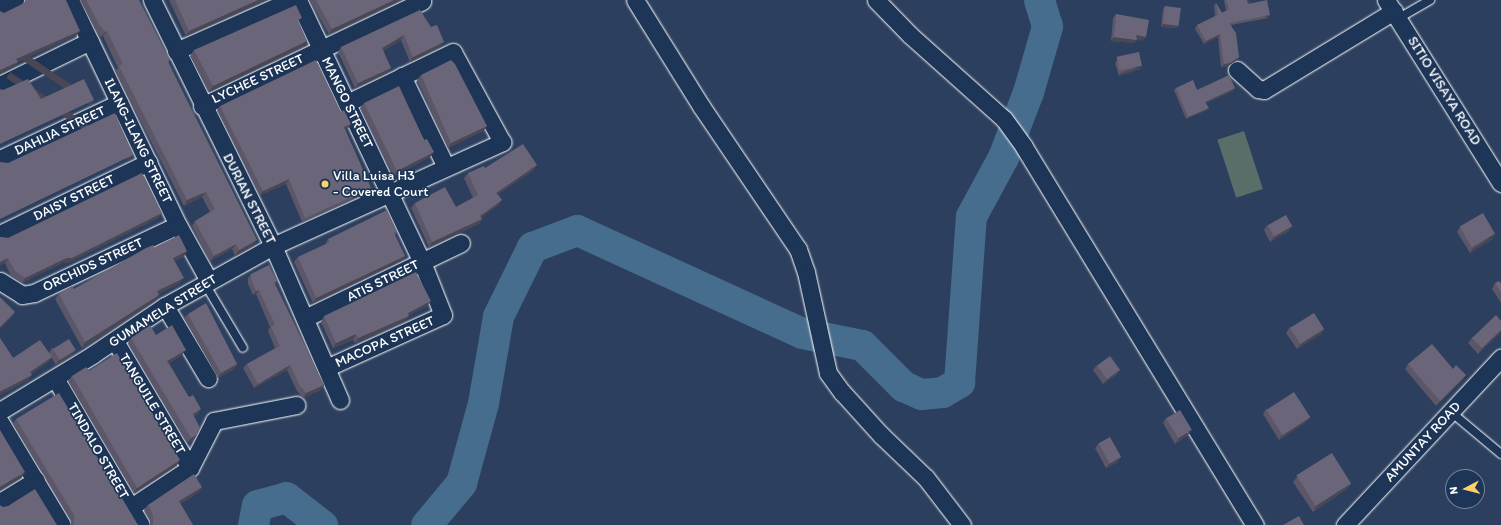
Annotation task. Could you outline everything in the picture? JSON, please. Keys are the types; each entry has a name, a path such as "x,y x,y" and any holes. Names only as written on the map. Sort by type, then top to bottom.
{"street":[{"path":"0,8 15,0"},
{"name":"ILANG-ILANG STREET","path":"70,0 207,282"},
{"name":"DURIAN STREET","path":"152,0 202,106 272,246 340,400"},
{"path":"176,51 291,0"},
{"name":"MANGO STREET","path":"298,0 390,192 422,262 443,316"},
{"path":"635,0 701,106 786,229 798,249 813,304 828,373 842,392 881,435 926,478 962,525"},
{"path":"876,0 910,35 1004,119 1024,147 1255,525"},
{"name":"LYCHEE STREET","path":"202,106 422,1"},
{"path":"1237,70 1258,89 1264,90 1393,10"},
{"name":"SITIO VISAYA ROAD","path":"1393,10 1501,183"},
{"path":"0,85 90,41"},
{"name":"GUMAMELA STREET","path":"0,411 115,341 165,306 272,246 502,142 453,52 402,76"},
{"path":"347,103 402,76 446,167"},
{"name":"DAHLIA STREET","path":"0,159 119,103"},
{"name":"DAISY STREET","path":"0,234 149,162"},
{"name":"ORCHIDS STREET","path":"3,284 22,295 34,293 178,225"},
{"name":"ATIS STREET","path":"305,318 461,243"},
{"path":"165,306 208,378"},
{"name":"MACOPA STREET","path":"326,368 443,316"},
{"name":"TANGUILE STREET","path":"115,341 190,468"},
{"name":"AMUNTAY ROAD","path":"1345,525 1501,358"},
{"name":"TINDALO STREET","path":"55,378 141,525"},
{"path":"131,507 190,468 214,421 296,405"},
{"path":"0,422 62,525"},
{"path":"0,502 36,480"}],"lane":[{"path":"1393,10 1430,0"},
{"path":"207,282 243,348"},
{"path":"1451,412 1501,454"}],"green space":[{"path":"1244,131 1263,189 1236,198 1217,140"}],"building":[{"path":"26,0 66,0 80,31 16,59 18,62 0,70 0,11 4,13 24,3"},
{"path":"86,0 139,0 170,60 168,62 257,240 239,250 236,244 214,256 195,221 215,209 206,192 187,200 119,66 123,64 107,31 105,32 99,24"},
{"path":"175,0 258,0 189,31"},
{"path":"316,0 394,0 332,29"},
{"path":"1226,0 1247,0 1248,4 1267,0 1270,15 1229,23 1236,33 1239,57 1230,63 1224,64 1220,34 1206,41 1197,25 1218,15 1216,3 1222,13 1229,9"},
{"path":"296,5 302,18 298,20 307,41 213,86 194,50"},
{"path":"1165,6 1181,8 1179,26 1163,24"},
{"path":"420,10 431,27 437,25 444,42 413,57 404,35 382,48 391,68 358,83 341,47"},
{"path":"1116,14 1149,20 1146,37 1136,35 1137,40 1114,37"},
{"path":"1139,52 1142,66 1119,70 1117,57"},
{"path":"316,60 341,112 344,110 351,124 344,127 371,188 305,218 289,179 263,191 220,106"},
{"path":"451,60 455,64 487,126 451,143 421,75"},
{"path":"1229,75 1235,88 1205,102 1209,108 1188,117 1176,88 1193,80 1197,90"},
{"path":"28,79 41,99 84,79 94,100 0,144 0,89 3,90"},
{"path":"399,86 424,140 427,139 434,152 397,171 364,103"},
{"path":"115,113 133,155 0,219 0,162 8,163"},
{"path":"523,144 537,165 496,193 502,200 480,216 482,219 432,242 415,203 445,187 456,207 478,195 468,173 484,166 485,168"},
{"path":"142,173 162,213 72,258 66,258 25,278 15,271 8,258 0,262 0,237 8,238"},
{"path":"387,210 397,232 394,233 405,256 316,298 298,257 330,242 328,239"},
{"path":"1483,213 1495,234 1472,247 1460,226"},
{"path":"1286,215 1292,226 1274,237 1268,225"},
{"path":"179,235 187,251 173,258 184,278 157,291 159,295 85,342 59,294 72,286 74,289 146,248 153,245 154,248"},
{"path":"269,265 277,281 274,282 324,385 306,393 300,386 290,365 258,384 247,364 280,346 271,327 275,325 259,290 256,291 251,279 251,274"},
{"path":"416,272 431,301 408,313 409,316 358,338 356,334 336,343 324,316"},
{"path":"1499,281 1501,283 1501,293 1495,283"},
{"path":"0,297 15,312 0,327"},
{"path":"206,303 237,364 221,373 188,314"},
{"path":"1314,313 1324,329 1300,344 1290,328"},
{"path":"1496,315 1501,321 1501,330 1482,348 1472,338"},
{"path":"150,325 156,335 172,325 186,350 167,361 189,397 193,395 201,409 193,414 200,428 197,435 191,438 131,338"},
{"path":"0,338 13,358 40,340 52,357 30,372 32,375 1,391"},
{"path":"69,339 76,350 60,360 53,349"},
{"path":"1432,344 1453,369 1456,365 1466,375 1440,401 1408,364"},
{"path":"117,353 180,460 137,488 72,376 86,367 89,371"},
{"path":"1110,356 1120,370 1107,379 1097,365"},
{"path":"1294,392 1310,417 1283,435 1266,410"},
{"path":"59,393 138,525 74,525 74,515 16,419"},
{"path":"1180,410 1192,430 1178,438 1166,418"},
{"path":"0,430 25,472 0,487"},
{"path":"1110,437 1121,457 1110,463 1099,443"},
{"path":"1332,453 1351,484 1315,506 1296,475"},
{"path":"194,474 202,487 179,501 193,525 153,525 153,515 148,505"},
{"path":"35,489 57,525 0,525 0,505 3,507 8,506"},
{"path":"1299,516 1304,525 1283,525"}],"waterway":[{"path":"426,525 461,483 483,403 498,316 532,247 577,230 802,333 862,345 903,386 921,394 942,392 959,382 971,216 1003,157 1028,92 1047,26 1039,0"},
{"path":"253,525 257,505 286,497 322,525"}],"place":[{"name":"Villa Luisa H3 - Covered Court","path":"325,184"}]}
